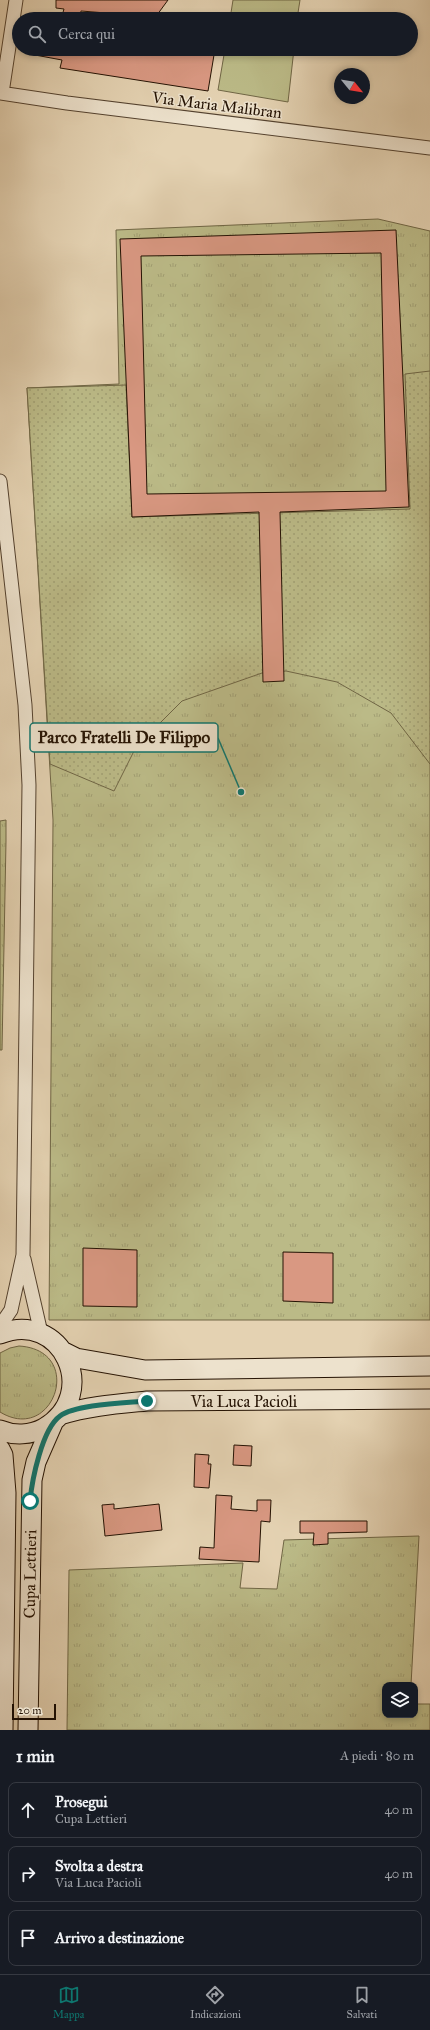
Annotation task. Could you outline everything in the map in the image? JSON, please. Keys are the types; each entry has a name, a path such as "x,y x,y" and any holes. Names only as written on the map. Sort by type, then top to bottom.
{"main road":[{"path":"0,1334 8,1330 25,1329 41,1333 54,1341 64,1352"},
{"name":"Via Luca Pacioli","path":"64,1352 76,1358 145,1370 430,1366"},
{"name":"Cupa Lettieri","path":"28,1730 32,1480 36,1462 56,1419 67,1404 72,1391 70,1364 64,1352"},
{"name":"Via Luca Pacioli","path":"0,1430 15,1434 28,1433 41,1430 56,1419 80,1409 147,1401 430,1399"},
{"name":"Cupa Lettieri","path":"0,1448 3,1455 6,1493 3,1730"}],"street":[{"path":"14,12 16,0"},
{"path":"1,93 12,25"},
{"name":"Via Maria Malibran","path":"1,93 67,104 430,148"},
{"path":"0,481 25,705 29,785 23,1255 11,1310 0,1326"},
{"path":"23,1255 41,1333"}],"green space":[{"path":"233,0 300,0 298,12 231,12"},
{"path":"224,56 293,56 288,102 218,90"},
{"path":"378,219 430,231 430,1320 49,1320 53,820 27,388 119,384 116,230"},
{"path":"430,371 430,764 391,713 337,682 286,671 262,673 182,701 136,747 114,791 50,764 27,388 126,385 132,517 410,509 405,374"},
{"path":"6,820 2,1050 0,1050 0,821"},
{"path":"19,1346 40,1351 52,1363 57,1377 55,1393 47,1407 35,1416 19,1419 0,1412 0,1353 10,1348"},
{"path":"419,1536 411,1682 382,1682 382,1718 418,1718 418,1704 430,1704 430,1730 67,1730 69,1570 243,1563 240,1588 277,1589 284,1540"}],"building":[{"path":"56,0 168,0 159,12 63,12 64,9 56,8"},
{"path":"40,56 214,56 208,91 60,68 62,60"},
{"path":"396,230 409,507 280,512 284,681 263,682 259,512 132,517 120,239","holes":["381,253 386,491 147,494 141,256"]},
{"path":"83,1248 137,1250 137,1307 83,1306"},
{"path":"283,1252 333,1253 333,1303 283,1301"},
{"path":"234,1445 252,1446 251,1466 233,1465"},
{"path":"195,1454 209,1455 208,1464 211,1464 209,1488 194,1487"},
{"path":"216,1495 232,1496 231,1509 257,1511 257,1500 271,1500 270,1522 261,1521 259,1562 199,1559 200,1547 214,1548"},
{"path":"114,1504 114,1509 159,1504 162,1530 105,1536 102,1505"},
{"path":"300,1521 367,1521 367,1532 328,1533 328,1544 313,1545 314,1533 300,1533"}],"place":[{"name":"Parco Fratelli De Filippo","path":"241,792"}],"route":[{"path":"30,1501 32,1480 36,1462 52,1423 60,1415 80,1409 147,1401"}]}
